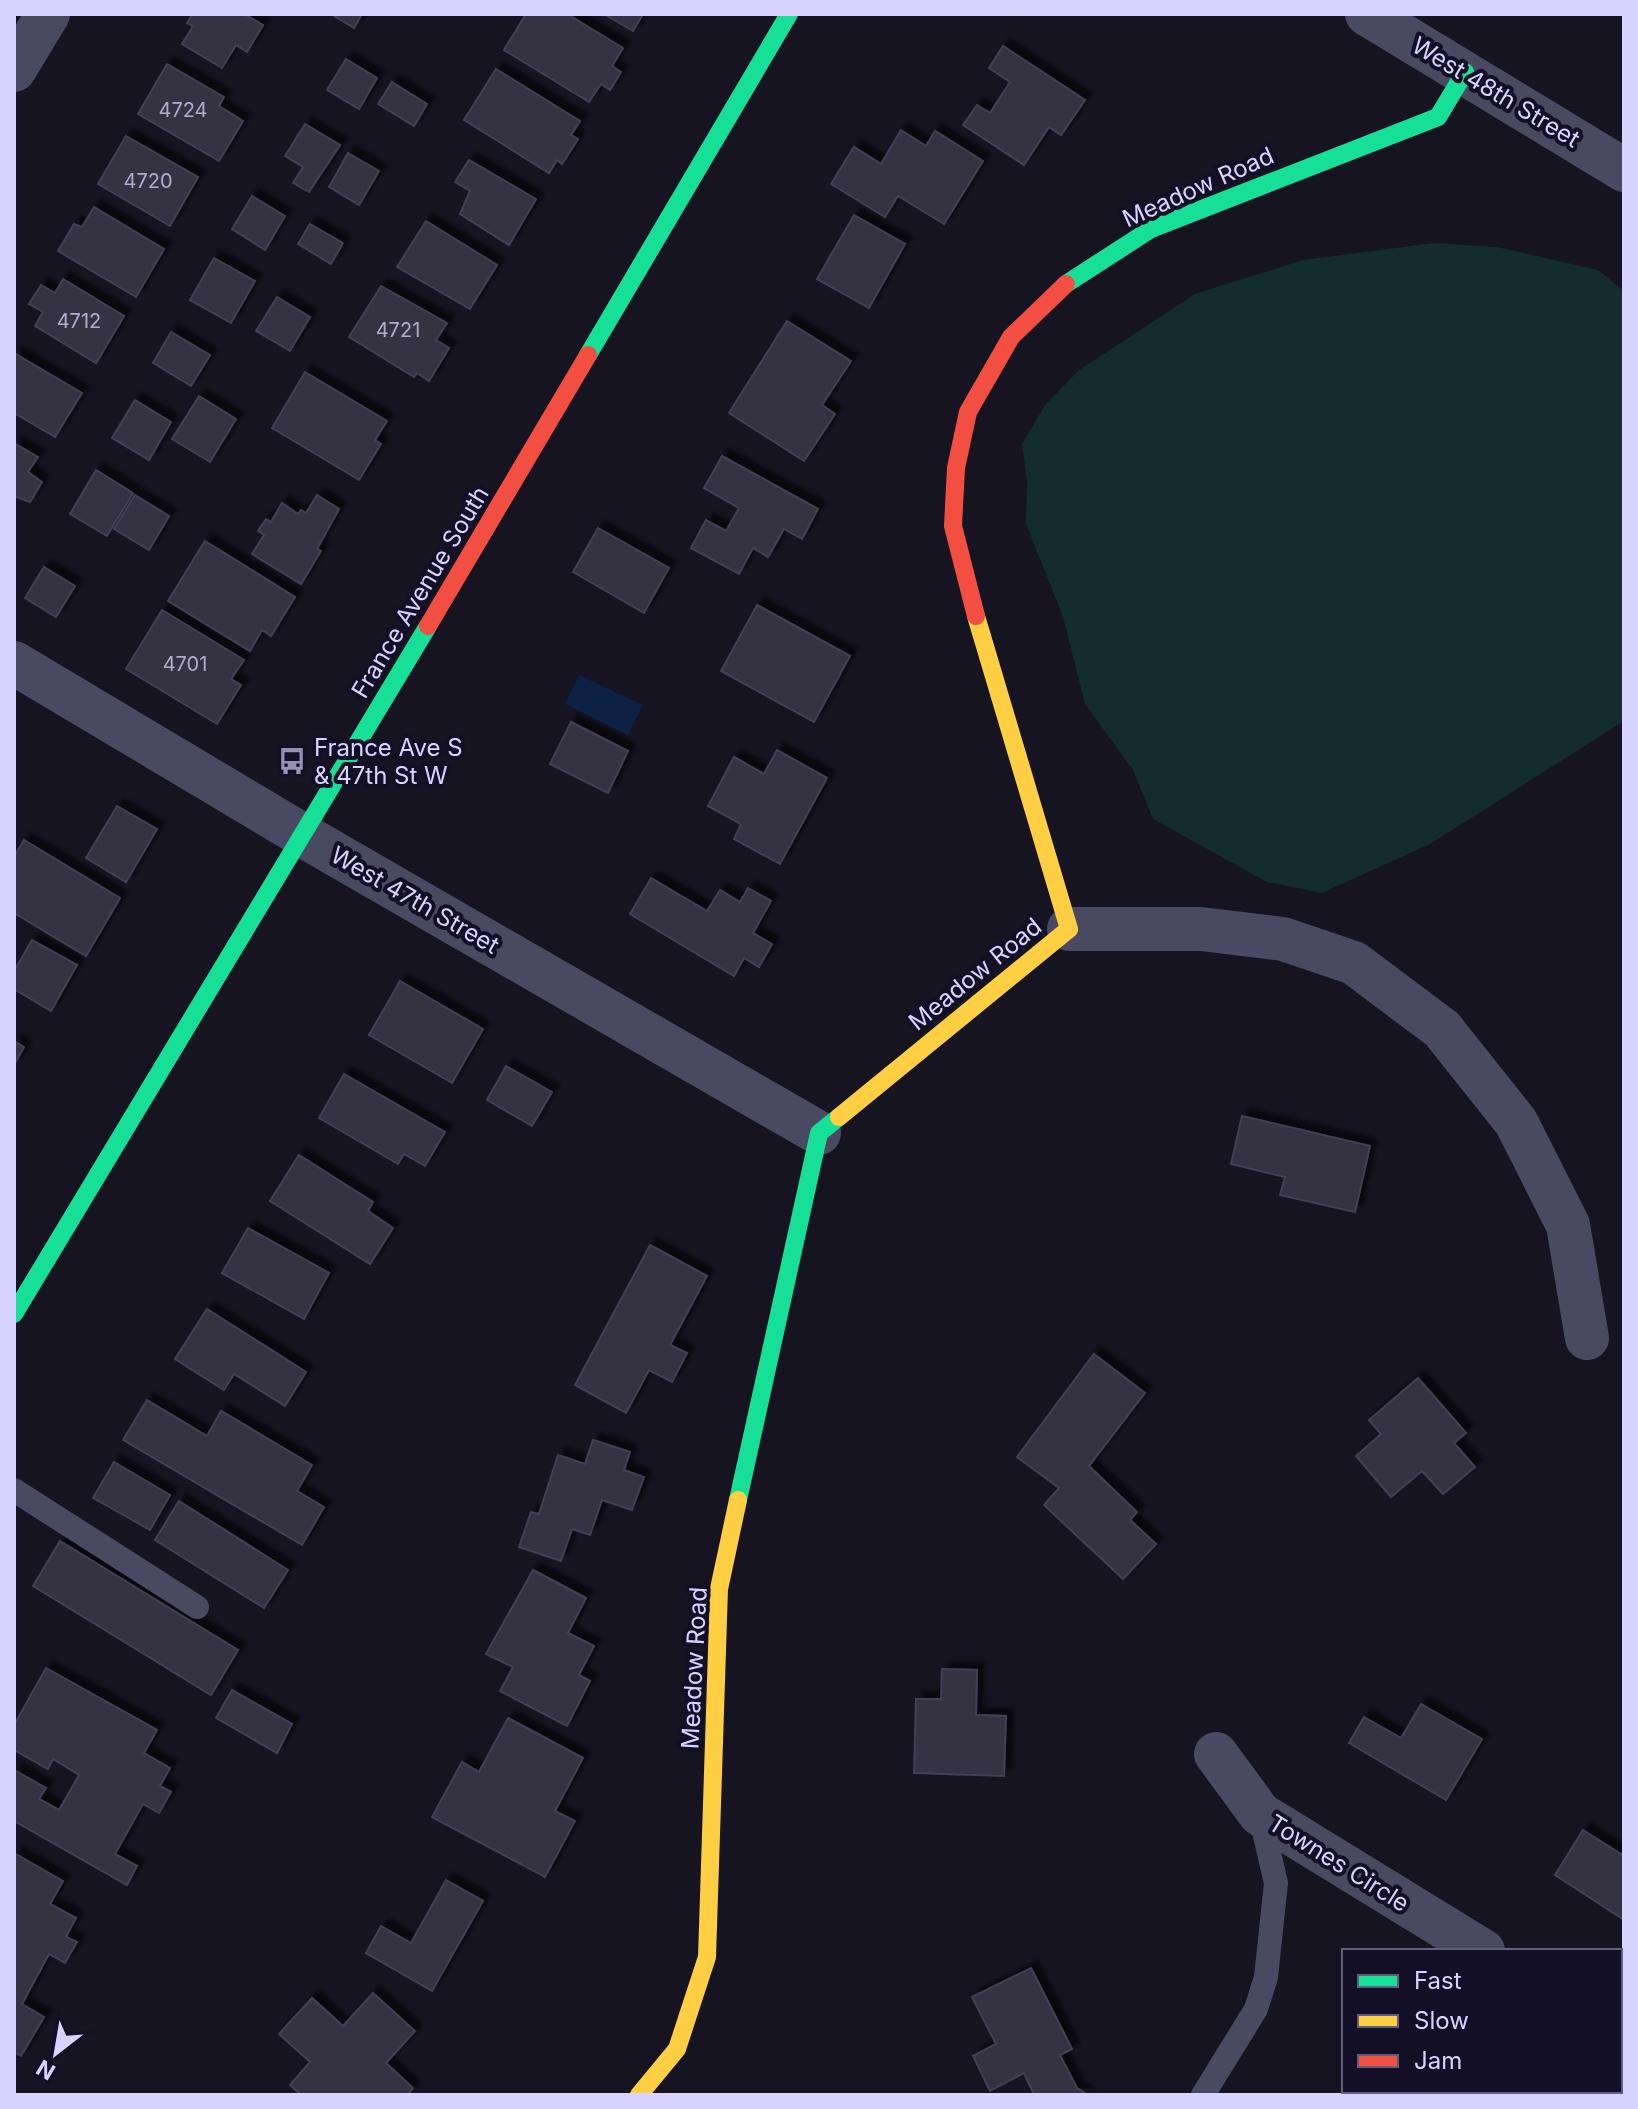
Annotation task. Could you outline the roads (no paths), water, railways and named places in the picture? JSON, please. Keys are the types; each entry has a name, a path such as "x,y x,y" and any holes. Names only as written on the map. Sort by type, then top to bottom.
{"street":[{"path":"14,70 48,14"},
{"name":"France Avenue South","path":"14,1314 304,836 789,14"},
{"name":"West 48th Street","path":"1367,14 1624,170"},
{"name":"Meadow Road","path":"639,2095 677,2049 707,1957 719,1589 819,1133 1069,929 966,582 953,526 956,468 968,412 1011,337 1074,276 1151,229 1438,117 1465,72"},
{"name":"West 47th Street","path":"14,663 304,836 819,1133"},
{"path":"1069,929 1201,929 1283,939 1354,963 1442,1029 1516,1122 1568,1225 1587,1338"},
{"name":"Townes Circle","path":"1216,1754 1260,1814 1480,1949"}],"lane":[{"path":"14,1490 197,1607"},
{"path":"1203,2095 1256,2009 1266,1977 1276,1883 1260,1814"}],"water":[{"path":"579,675 643,705 628,735 565,704"}],"place":[{"name":"France Ave S & 47th St W","path":"292,761"}]}
